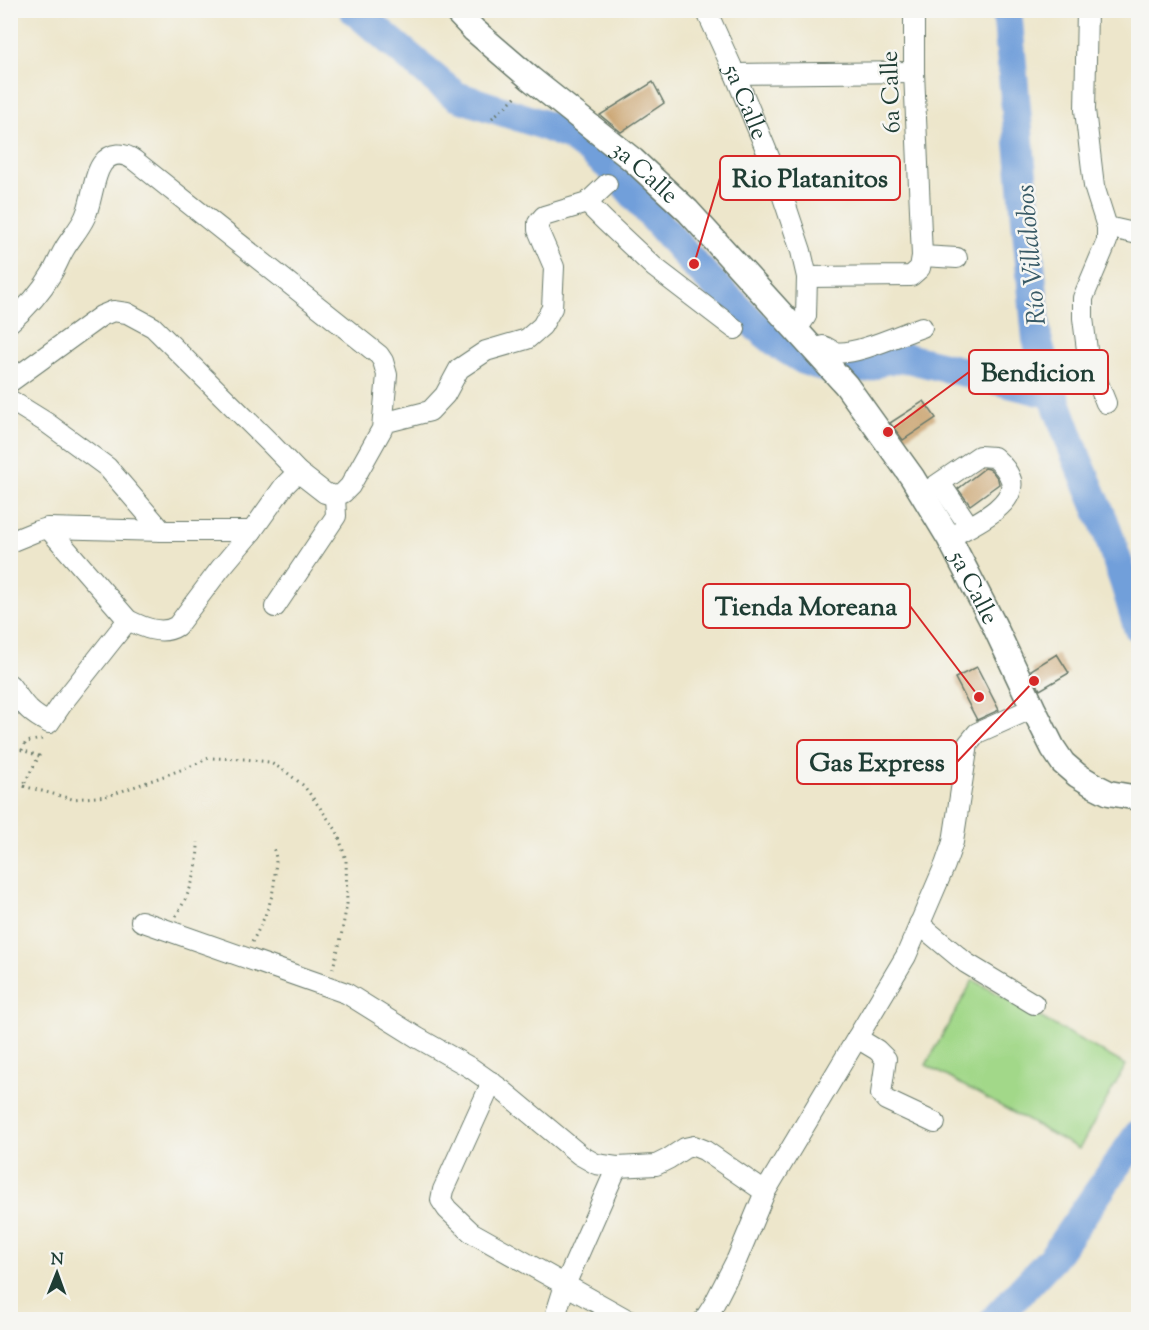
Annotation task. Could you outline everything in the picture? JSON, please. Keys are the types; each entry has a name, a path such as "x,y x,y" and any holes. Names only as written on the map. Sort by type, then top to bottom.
{"main road":[{"name":"3a Calle","path":"455,10 475,20 531,79 633,160 680,204 816,353"},
{"name":"5a Calle","path":"816,353 846,385 893,450 931,489 949,538 1053,748 1064,764 1109,793 1131,797"}],"street":[{"name":"5a Calle","path":"706,10 772,164 801,251 807,277 806,316 796,331"},
{"name":"6a Calle","path":"914,10 914,72 922,256"},
{"path":"1087,10 1085,110 1094,186 1107,227 1107,241 1083,298 1083,318 1088,358 1106,403"},
{"path":"735,74 914,72"},
{"path":"10,322 43,289 64,249 85,217 102,164 118,154 130,157 143,167 379,355 387,375 382,429 350,486 343,494 335,496 325,493 298,472 153,327 127,313 113,311 101,316 10,382"},
{"path":"383,423 430,411 445,395 459,369 486,351 527,339 542,326 552,308 554,267 538,230 538,223 544,216 587,203 607,184"},
{"path":"587,203 654,267 735,329"},
{"path":"1107,227 1138,234"},
{"path":"807,277 911,276 920,268 922,256 957,258"},
{"path":"816,353 823,346 837,352 862,349 922,327"},
{"path":"10,400 47,423 107,467 162,531"},
{"path":"949,538 986,517 1010,494 1011,480 1005,468 994,457 980,456 931,489 969,526"},
{"path":"48,528 128,620 158,630 172,630 252,531 284,486 298,472"},
{"path":"274,607 336,516 335,496"},
{"path":"10,542 48,528 252,531"},
{"path":"10,685 24,706 35,716 49,723 128,620"},
{"path":"704,1320 737,1259 765,1192 906,956 953,842 968,744 977,733 1033,708"},
{"path":"141,921 346,993 492,1082 580,1155 596,1164 617,1167 656,1165 685,1148 694,1146 704,1150 765,1192"},
{"path":"920,924 966,963 1034,1004"},
{"path":"857,1038 877,1050 885,1059 881,1094 886,1100 935,1123"},
{"path":"492,1082 443,1190 441,1200 471,1232 626,1319"},
{"path":"554,1320 565,1285 617,1167"}],"path":[{"path":"493,116 509,103"},
{"path":"49,723 52,728 50,735 27,742 22,750 39,756 23,786 72,799 108,796 209,758 269,762 304,786 337,831 346,860 347,904 340,942 327,987"},
{"path":"167,930 186,899 193,882 197,867 198,842"},
{"path":"242,956 261,926 273,891 276,855 273,848"}],"green space":[{"path":"973,980 1126,1065 1079,1149 926,1065"}],"building":[{"path":"653,82 664,103 621,132 600,115"},
{"path":"924,401 936,418 903,440 890,423"},
{"path":"985,468 993,472 999,484 970,505 958,489"},
{"path":"1057,654 1069,673 1040,690 1031,670"},
{"path":"977,667 999,710 977,720 955,678"}],"waterway":[{"path":"354,10 456,96 570,136 592,152 610,167 694,264 757,327 804,360 836,371 868,367 883,360 907,358 1053,394"},
{"name":"Río Villalobos","path":"1007,10 1037,339 1053,394 1104,522 1138,627"},
{"name":"Río Villalobos","path":"994,1320 1053,1257 1138,1135"}],"place":[{"name":"Rio Platanitos","path":"694,264"},
{"name":"Bendicion","path":"888,432"},
{"name":"Gas Express","path":"1034,681"},
{"name":"Tienda Moreana","path":"979,697"}]}
